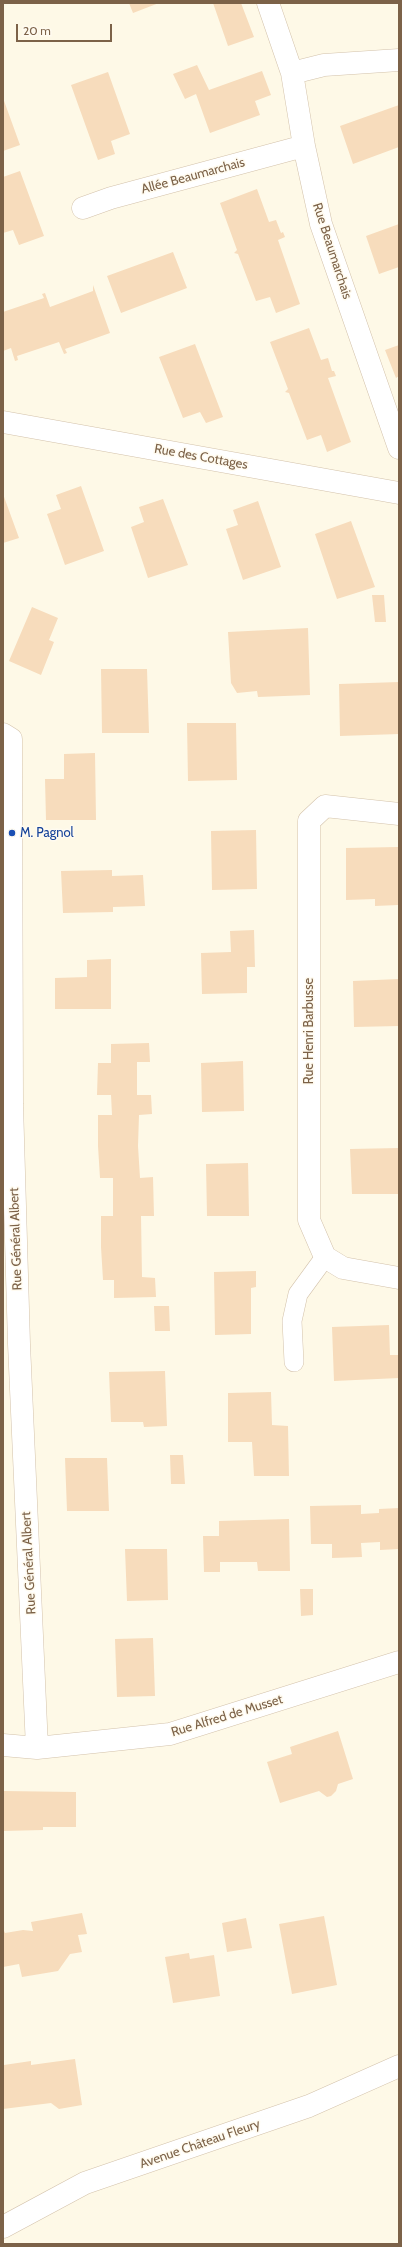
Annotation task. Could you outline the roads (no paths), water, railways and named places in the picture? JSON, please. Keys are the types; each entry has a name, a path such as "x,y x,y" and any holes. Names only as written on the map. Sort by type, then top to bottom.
{"street":[{"name":"Rue Beaumarchais","path":"268,3 292,73 304,146 322,224 399,448"},
{"path":"292,73 324,65 399,60"},
{"name":"Allée Beaumarchais","path":"83,208 111,198 304,146"},
{"name":"Rue des Cottages","path":"3,422 399,493"},
{"name":"Rue Général Albert","path":"3,734 11,739 8,830 8,1104 11,1345 37,1748"},
{"name":"Rue Henri Barbusse","path":"325,1257 310,1220 309,821 325,806 399,814"},
{"path":"325,1257 343,1268 399,1278"},
{"name":"Rue Alfred de Musset","path":"3,1744 37,1748 170,1734 399,1662"},
{"name":"Avenue Château Fleury","path":"3,2227 85,2183 309,2106 399,2066"}],"lane":[{"path":"294,1362 292,1321 298,1294 325,1257"}],"place":[{"name":"M. Pagnol","path":"12,833"}]}
